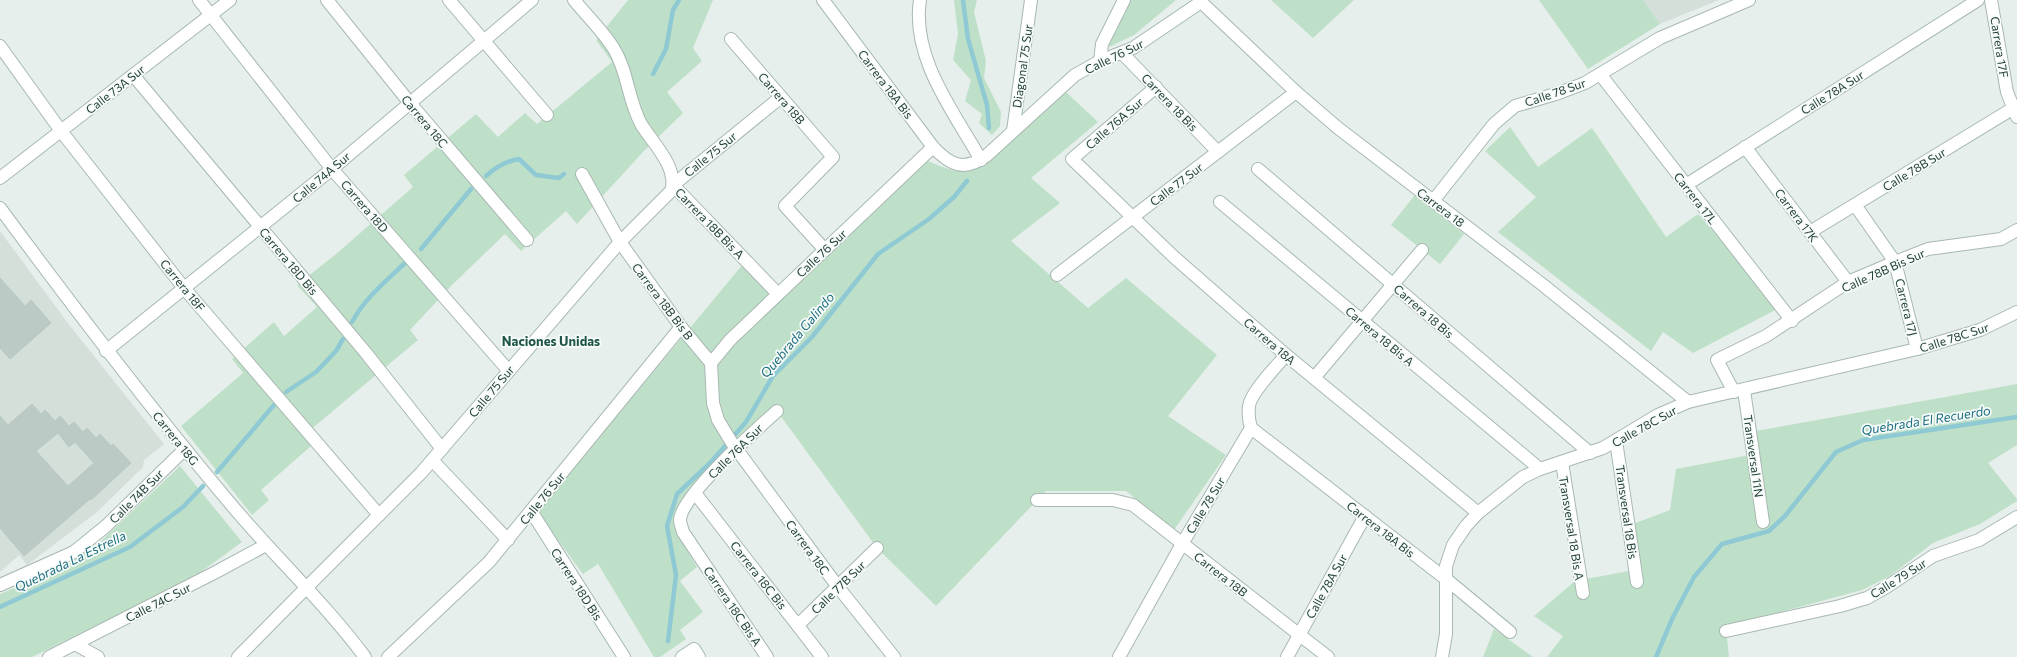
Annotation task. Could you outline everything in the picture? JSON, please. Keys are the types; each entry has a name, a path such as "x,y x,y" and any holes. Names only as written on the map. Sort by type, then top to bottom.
{"street":[{"name":"Carrera 18D","path":"199,0 332,169 508,370"},
{"name":"Calle 73A Sur","path":"0,178 230,0"},
{"name":"Carrera 18C","path":"327,0 409,102 526,240"},
{"path":"449,0 547,116"},
{"name":"Calle 74A Sur","path":"106,352 332,169 409,102 532,0"},
{"name":"Carrera 18B Bis A","path":"574,0 615,50 624,73 634,108 646,131 666,162 673,185 778,294"},
{"name":"Carrera 18A Bis","path":"823,0 933,147 954,164"},
{"path":"920,0 918,13 922,45 936,80 981,160"},
{"name":"Diagonal 75 Sur","path":"1013,131 1032,0"},
{"path":"1100,61 1102,44 1124,0"},
{"name":"Calle 78 Sur","path":"1433,201 1494,124 1515,106 1558,93 1600,74 1660,38 1749,0"},
{"name":"Calle 78A Sur","path":"1686,185 1745,146 1978,0"},
{"name":"Carrera 17F","path":"1991,0 2007,92 2016,110"},
{"name":"Calle 76 Sur","path":"954,164 966,165 981,160 1075,76 1100,61 1133,48 1201,2"},
{"name":"Carrera 18","path":"1201,2 1296,92 1338,128 1549,290 1688,402"},
{"name":"Carrera 18B","path":"731,39 833,158 785,206 825,250"},
{"name":"Carrera 18F","path":"0,46 61,131 184,288 379,515"},
{"name":"Carrera 18 Bis","path":"1122,53 1218,152"},
{"name":"Carrera 17L","path":"1600,74 1792,321"},
{"name":"Carrera 18D Bis","path":"133,75 366,353 442,448"},
{"name":"Calle 76A Sur","path":"1072,159 1156,87"},
{"name":"Calle 77 Sur","path":"1057,275 1296,92"},
{"name":"Calle 75 Sur","path":"238,657 432,460 508,370 620,242 667,197 673,185 781,97"},
{"name":"Calle 78B Sur","path":"1810,232 2016,110"},
{"name":"Carrera 17K","path":"1745,146 1848,282"},
{"name":"Calle 76 Sur","path":"711,363 730,340 933,147"},
{"name":"Carrera 18A","path":"1072,159 1174,257 1286,355 1478,513"},
{"name":"Carrera 18 Bis","path":"1258,169 1590,453"},
{"name":"Carrera 18B Bis B","path":"582,174 620,242 681,327 711,363"},
{"name":"Carrera 18 Bis A","path":"1220,202 1540,469"},
{"name":"Carrera 17J","path":"1855,205 1895,262 1918,349"},
{"name":"Carrera 18G","path":"0,208 106,352 266,545 307,587 365,657"},
{"name":"Calle 78B Bis Sur","path":"1717,360 1766,336 1792,321 1848,282 1928,249 2001,239 2017,230"},
{"path":"1314,378 1422,250"},
{"name":"Calle 78C Sur","path":"1442,657 1446,634 1447,560 1453,545 1466,526 1478,513 1518,481 1540,469 1590,453 1616,441 1658,415 1688,402 1918,349 1980,330 2017,312"},
{"name":"Calle 76 Sur","path":"388,657 489,562 681,327"},
{"path":"1251,428 1248,416 1249,404 1255,393 1286,355"},
{"name":"Transversal 11N","path":"1717,360 1739,391 1763,522"},
{"path":"711,363 713,403 718,420 732,441"},
{"name":"Calle 76A Sur","path":"698,554 683,532 680,520 684,508 732,441 777,411"},
{"name":"Carrera 18A Bis","path":"1251,428 1446,579 1510,632"},
{"name":"Calle 78 Sur","path":"1119,657 1182,544 1251,428"},
{"name":"Carrera 18C","path":"732,441 838,587 894,657"},
{"name":"Transversal 18 Bis","path":"1616,441 1637,582"},
{"name":"Calle 74B Sur","path":"0,584 74,552 106,526 185,449"},
{"path":"432,460 508,540"},
{"name":"Transversal 18 Bis A","path":"1562,462 1583,593"},
{"name":"Carrera 18C Bis","path":"695,493 822,657"},
{"name":"Carrera 18B","path":"1037,500 1113,500 1133,506 1328,657"},
{"name":"Carrera 18D Bis","path":"531,511 623,657"},
{"name":"Calle 78A Sur","path":"1287,657 1365,516"},
{"name":"Calle 79 Sur","path":"1726,631 1840,606 1867,598 1885,588 1933,556 1979,540 2017,517"},
{"name":"Calle 74C Sur","path":"49,657 266,545"},
{"name":"Calle 77B Sur","path":"798,625 877,548"},
{"name":"Carrera 18C Bis A","path":"698,554 767,657"},
{"path":"75,644 98,657"},
{"path":"682,657 697,653"}],"shaded area":[{"path":"1643,0 1719,0 1660,24"},
{"path":"0,231 67,322 164,444 144,460 143,467 97,512 27,565 19,555 0,572"}],"green space":[{"path":"628,0 713,0 693,48 702,61 667,92 683,113 643,152 577,224 566,211 521,251 505,234 452,285 410,330 418,340 303,436 311,446 261,490 269,500 252,515 181,426 243,373 232,359 274,322 284,336 317,307 297,285 336,254 413,187 404,175 476,114 498,137 525,113 537,124 612,62 596,40"},
{"path":"954,0 977,0 974,12 986,61 984,78 1001,112 1000,126 992,135 979,123 982,114 965,101 971,80 953,60 958,34"},
{"path":"1128,0 1176,0 1134,35 1109,47 1110,36"},
{"path":"1271,0 1354,0 1313,38"},
{"path":"1539,0 1643,0 1660,24 1588,69"},
{"path":"1066,92 1098,122 1031,178 1060,203 1011,241 1088,308 1126,278 1217,355 1168,416 1226,455 1174,530 1126,491 1046,491 936,606 877,548 777,411 728,451 677,533 697,567 680,581 703,612 680,630 686,639 660,657 654,657 598,564 583,574 537,512 744,263 779,299 928,161 946,168 961,171 975,168 983,164 992,158"},
{"path":"1510,127 1538,167 1592,128 1666,237 1698,214 1781,307 1693,353 1663,332 1651,351 1498,232 1536,197 1485,151"},
{"path":"1415,195 1464,234 1440,264 1391,225"},
{"path":"2017,384 2017,445 1988,463 2017,499 2017,501 1980,524 1933,543 1890,576 1862,590 1726,627 1729,657 1547,657 1563,636 1534,616 1575,581 1640,569 1633,524 1670,510 1676,469 1760,453 1756,431"},
{"path":"180,466 242,542 194,577 32,657 0,657 0,594 55,571 98,544"},
{"path":"1494,629 1533,657 1483,657"}],"building":[{"path":"0,278 25,306 31,300 51,323 10,359 0,348"},
{"path":"32,404 41,414 45,410 55,421 60,416 69,426 74,422 83,432 87,428 96,438 100,434 111,446 113,444 131,463 91,500 90,499 24,556 0,528 0,416 8,425","holes":["58,433 69,447 75,442 94,463 68,486 36,451"]}],"waterway":[{"name":"Quebrada La Estrella","path":"653,74 666,49 673,10 679,0"},
{"name":"Quebrada Galindo","path":"963,0 968,39 987,105 989,128"},
{"name":"Quebrada La Estrella","path":"486,176 501,165 519,159 536,175 559,178 564,174"},
{"name":"Quebrada Galindo","path":"668,641 676,575 667,526 677,494 711,462 746,422 773,376 812,337 878,254 929,219 954,197 967,181"},
{"name":"Quebrada La Estrella","path":"421,249 471,189"},
{"name":"Quebrada La Estrella","path":"352,322 357,313 370,297 406,262"},
{"name":"Quebrada La Estrella","path":"286,392 316,372 336,351 343,339"},
{"name":"Quebrada La Estrella","path":"217,472 274,405"},
{"name":"Quebrada El Recuerdo","path":"1656,657 1673,617 1694,577 1722,544 1769,531 1785,516 1836,452 1863,440 2017,417"},
{"name":"Quebrada La Estrella","path":"0,607 130,547 183,507 203,486"}],"district":[{"name":"Naciones Unidas","path":"551,341"}]}
